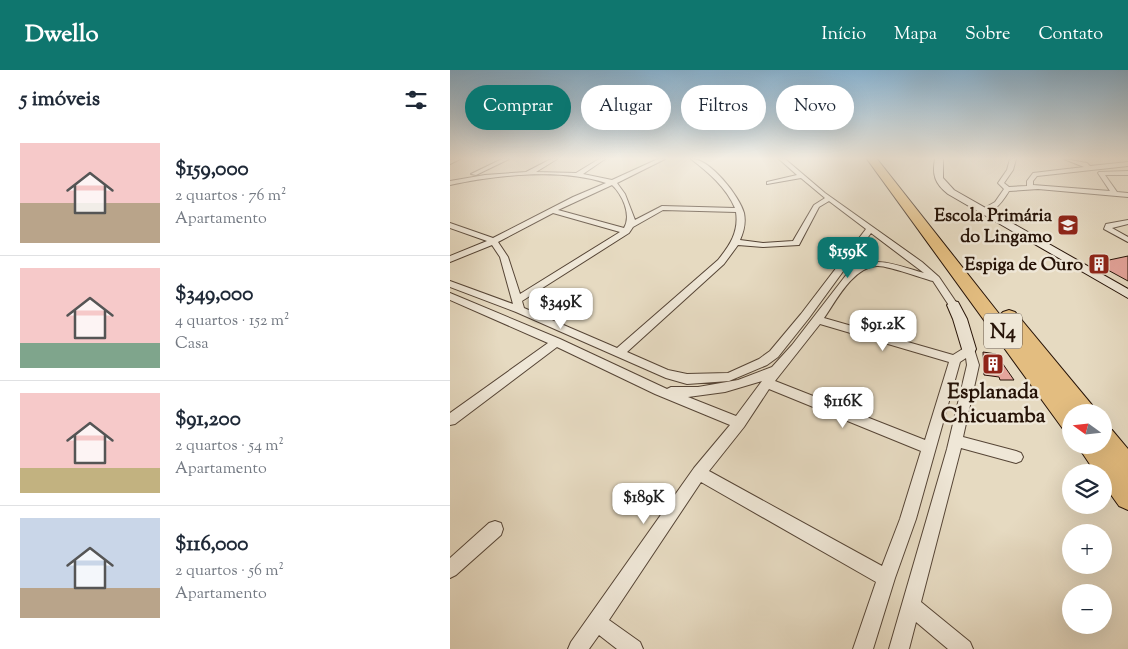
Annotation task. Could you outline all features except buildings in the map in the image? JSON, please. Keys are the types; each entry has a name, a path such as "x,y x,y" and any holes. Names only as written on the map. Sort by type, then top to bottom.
{"highway":[{"name":"N4","path":"892,186 1062,410"},
{"name":"N4","path":"904,186 1078,404"},
{"path":"1112,447 1128,468"},
{"path":"1096,454 1128,497"}],"main road":[{"path":"945,186 984,212 1128,294"},
{"path":"952,305 960,319 969,349"}],"street":[{"path":"450,260 494,241 551,210 603,186"},
{"path":"615,186 632,216 628,228"},
{"path":"618,354 721,262 736,242 742,222 734,196 725,186"},
{"path":"815,186 919,264 936,279 952,305"},
{"path":"1004,186 1007,189 1030,187 1128,195"},
{"path":"1110,186 1116,194"},
{"path":"984,212 998,203 1007,189"},
{"path":"736,242 763,245 796,243 816,206 830,198"},
{"path":"518,305 628,228 662,208 739,210"},
{"path":"551,210 628,228"},
{"path":"1128,222 1109,226 1108,229 1128,240"},
{"path":"450,225 494,241 504,257 518,305"},
{"path":"450,284 518,305 618,354 666,374 687,379 729,377 750,370 774,354 870,228"},
{"path":"578,649 699,473 853,272 871,263 885,264 936,279"},
{"path":"450,296 556,342 659,391 739,423"},
{"path":"818,320 955,360"},
{"path":"450,420 556,342"},
{"path":"863,649 908,519 955,360 969,349 972,365 956,441 899,649"},
{"path":"659,391 685,393 721,388 750,382 777,369"},
{"path":"767,383 930,448"},
{"path":"956,441 1016,457"},
{"path":"699,473 886,578"},
{"path":"450,569 495,529"},
{"path":"910,605 963,649"},
{"path":"597,622 633,649"}],"place":[{"name":"Escola Primária do Lingamo","path":"1068,225"},
{"name":"Espiga de Ouro","path":"1099,264"},
{"name":"Esplanada Chicuamba","path":"993,364"}]}
